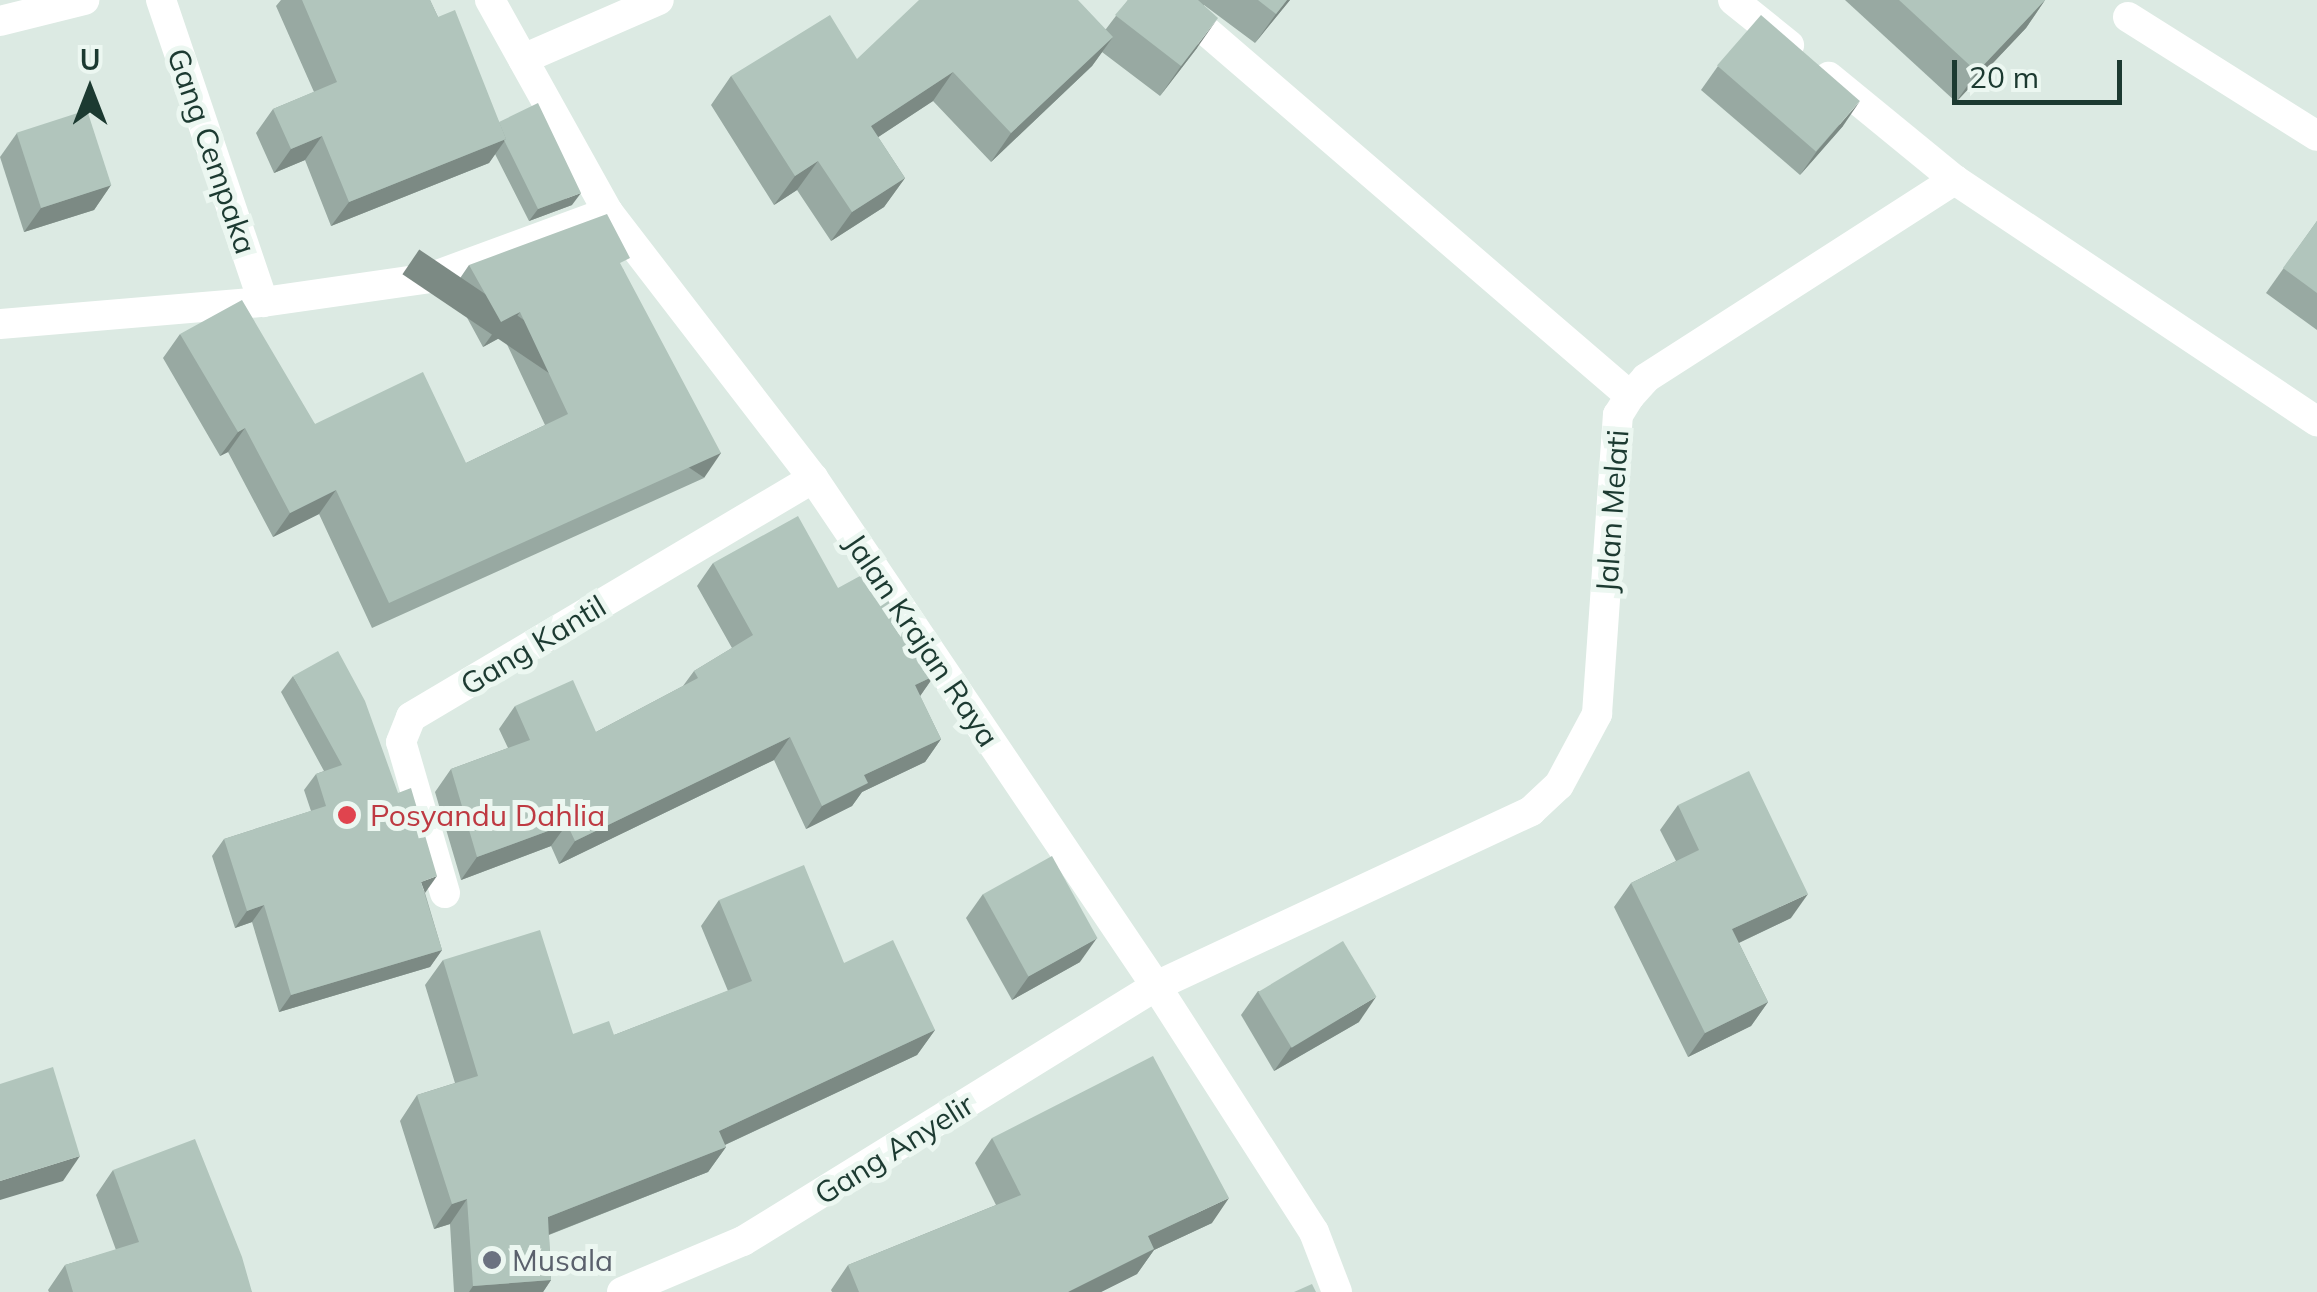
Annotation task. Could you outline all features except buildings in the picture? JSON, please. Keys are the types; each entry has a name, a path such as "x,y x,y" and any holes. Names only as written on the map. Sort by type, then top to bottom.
{"street":[{"path":"0,21 84,0"},
{"name":"Gang Cempaka","path":"161,0 263,302"},
{"name":"Jalan Krajan Raya","path":"490,0 608,212 813,478 1156,986 1314,1232 1337,1292"},
{"path":"523,59 660,0"},
{"path":"1170,0 1630,396"},
{"path":"1733,0 1955,180 2317,421"},
{"path":"2128,17 2317,136"},
{"name":"Jalan Melati","path":"1156,986 1531,811 1559,785 1597,714 1618,415 1630,396 1646,378 1955,180"},
{"path":"0,324 263,302 430,278 608,212"},
{"name":"Gang Kantil","path":"445,893 402,742 411,718 813,478"},
{"name":"Gang Anyelir","path":"622,1292 743,1241 1156,986"}],"place":[{"name":"Posyandu Dahlia","path":"347,815"},
{"name":"Musala","path":"492,1260"}]}
